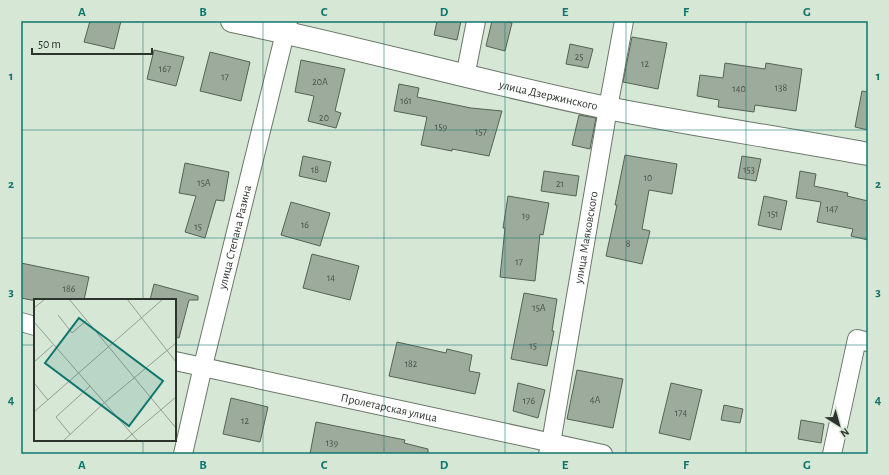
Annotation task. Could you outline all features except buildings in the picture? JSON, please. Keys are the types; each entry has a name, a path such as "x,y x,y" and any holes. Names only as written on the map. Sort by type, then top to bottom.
{"street":[{"name":"улица Дзержинского","path":"232,21 287,27 465,77 608,108 868,154"},
{"path":"465,77 476,21"},
{"name":"улица Маяковского","path":"550,448 624,21"},
{"name":"улица Степана Разина","path":"183,454 203,366 287,27"},
{"path":"21,322 34,326"},
{"path":"832,454 857,339 868,342"},
{"name":"Пролетарская улица","path":"176,361 203,366 550,448 604,454"}]}
